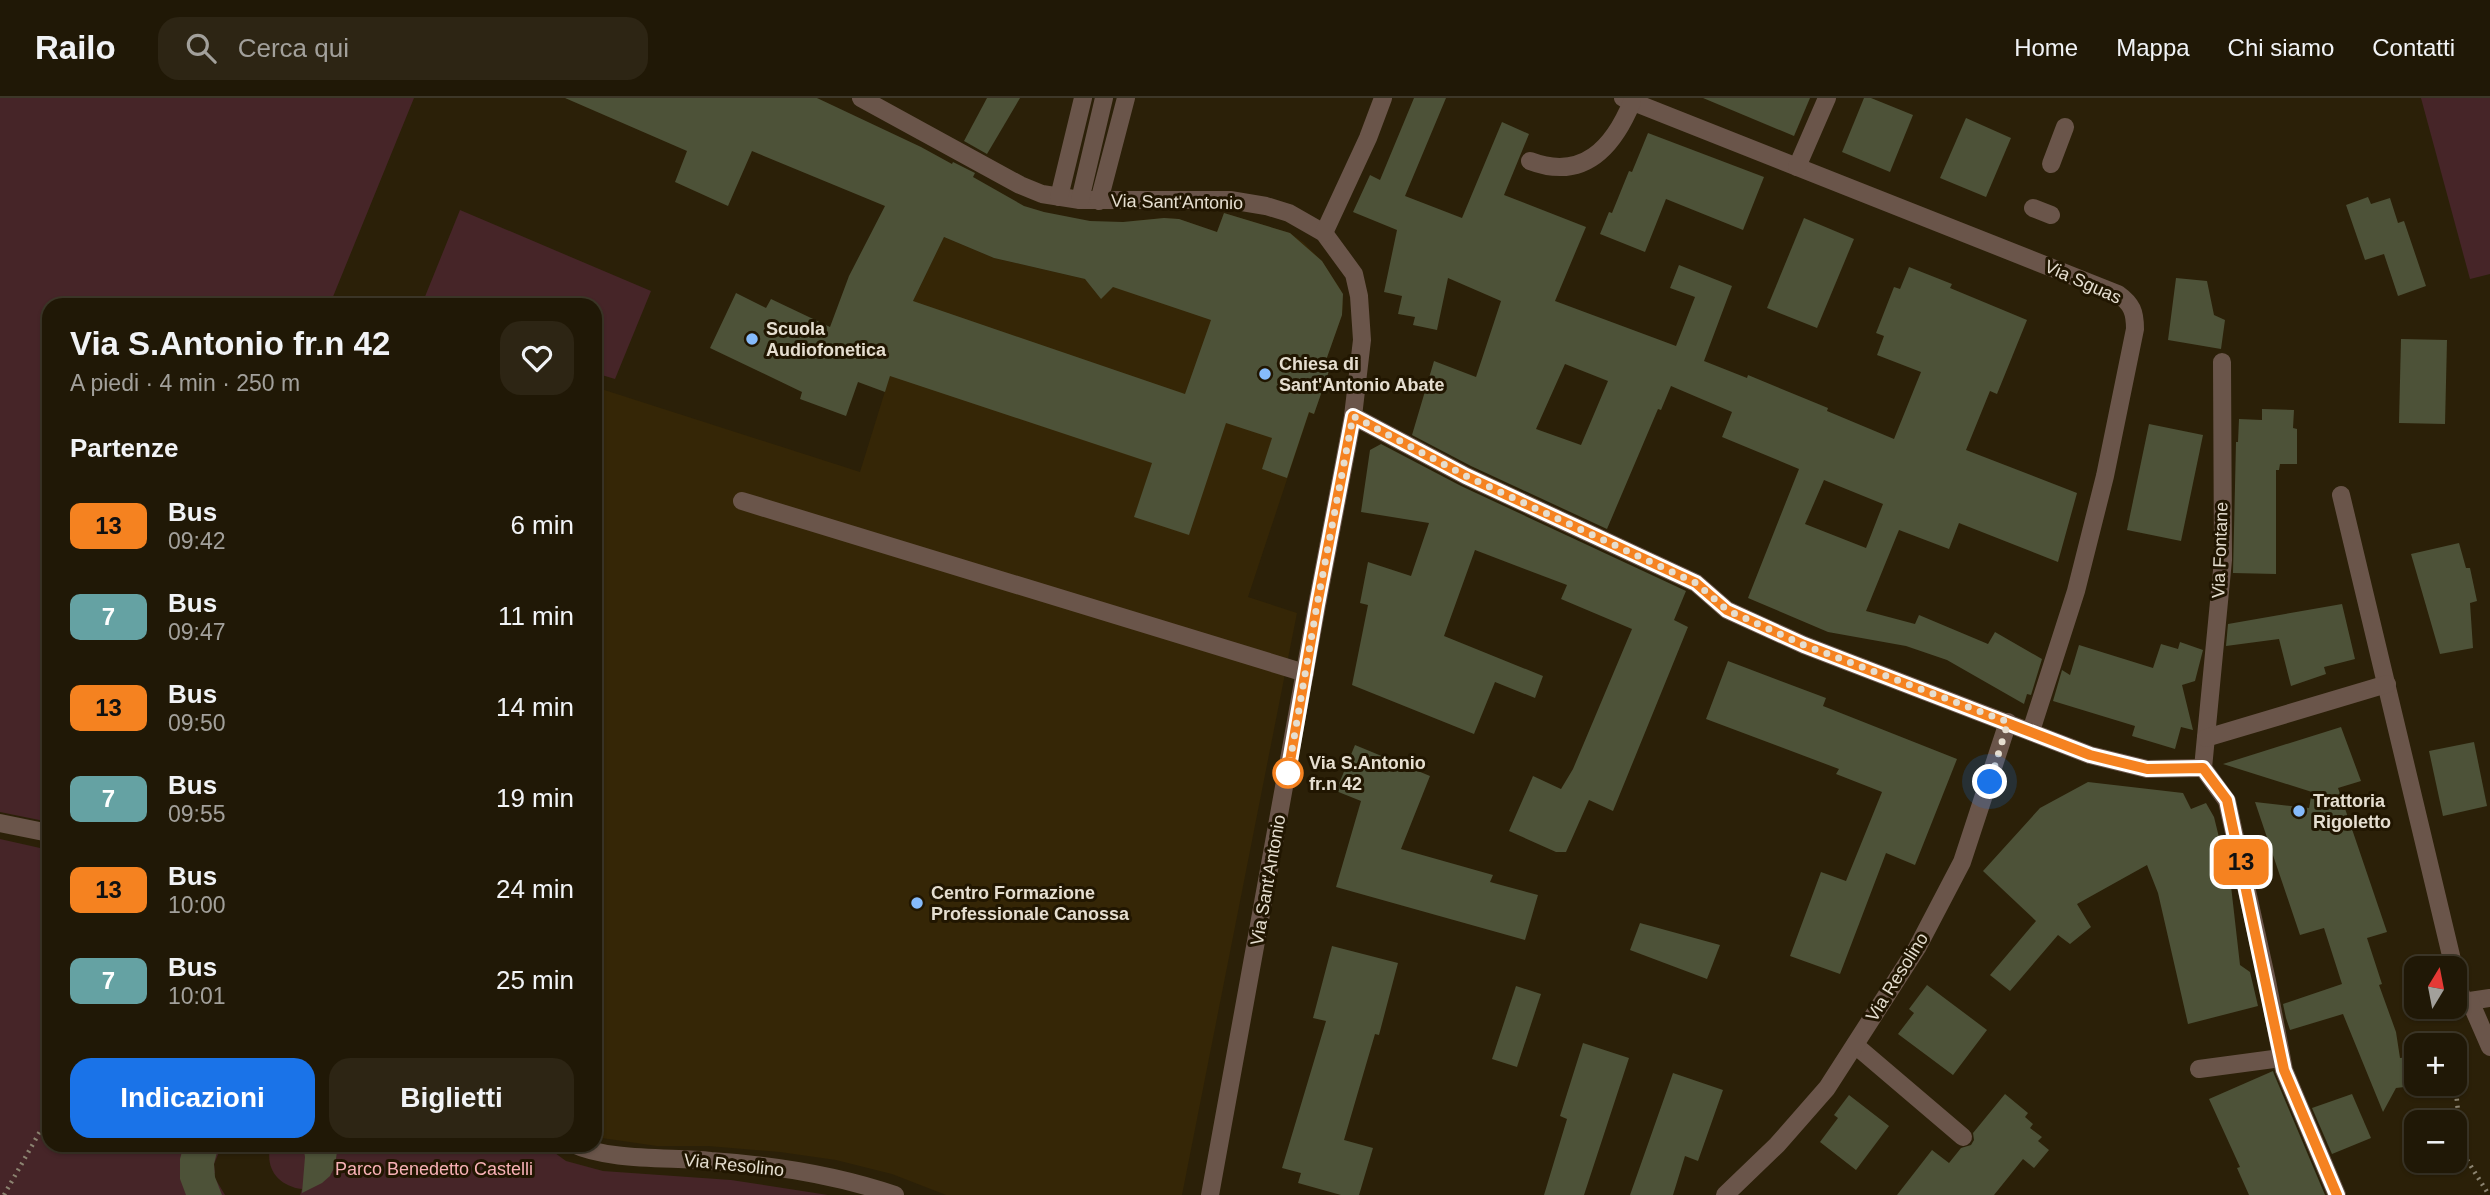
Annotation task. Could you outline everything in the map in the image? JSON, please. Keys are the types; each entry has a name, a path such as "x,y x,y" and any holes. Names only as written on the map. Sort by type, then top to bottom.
{"street":[{"name":"Via Sant'Antonio","path":"860,98 1020,185 1059,197 1099,201 1230,200 1289,213 1324,233 1354,274 1359,296 1362,340 1353,416 1210,1195"},
{"path":"1059,197 1083,98"},
{"path":"1080,200 1104,98"},
{"path":"1099,201 1126,98"},
{"path":"1324,233 1368,138 1383,98"},
{"path":"1797,167 1827,98"},
{"path":"1530,161 1559,169 1580,164 1609,143 1622,126 1628,100"},
{"name":"Via Sguas","path":"1628,100 2118,294 2129,302 2135,315 2135,329 2105,476 2076,591 2031,731"},
{"path":"2051,164 2065,127"},
{"path":"2033,208 2051,215"},
{"name":"Via Fontane","path":"2203,768 2222,560 2222,362"},
{"path":"1353,416 1466,476 1696,583 1727,610 1804,645 2090,755 2147,769 2203,768 2227,800 2284,1070 2337,1195"},
{"path":"2342,495 2452,956"},
{"path":"741,501 1305,673"},
{"path":"1292,638 1310,643"},
{"path":"2206,738 2387,684"},
{"name":"Via Resolino","path":"1725,1195 1751,1172 1827,1088 1917,948 1962,862 2008,722"},
{"path":"0,823 42,832"},
{"path":"2483,1001 2490,1047"},
{"path":"1855,1045 1964,1137"},
{"path":"2199,1069 2281,1058"},
{"name":"Via Resolino","path":"597,1152 762,1166 843,1181 895,1195"}],"path":[{"path":"2456,1096 2462,1152 2489,1195"},
{"path":"4,1195 42,1128"}],"shaded area":[{"name":"Centro Formazione Professionale Canossa","path":"1224,213 1290,233 1322,261 1341,290 1343,304 1342,315 1324,366 1330,368 1314,414 1309,413 1248,597 1297,613 1182,1195 946,1195 892,1174 836,1160 708,1146 657,1146 602,1138 602,389 860,472 913,301 944,237 994,258 1089,280 1095,292 1101,294 1107,293 1113,287 1132,221 1179,219 1217,232"}],"green space":[{"path":"0,98 414,98 332,298 42,298 42,821 0,812"},
{"path":"2421,98 2490,98 2490,274 2470,279"},
{"path":"460,210 651,291 615,379 602,375 602,298 424,298"},
{"path":"0,839 42,848 42,1152 219,1152 214,1164 215,1173 198,1178 200,1185 216,1180 225,1195 0,1195"},
{"name":"Parco Benedetto Castelli","path":"554,1152 566,1161 603,1171 731,1180 828,1195 300,1195 302,1189 286,1184 275,1174 271,1168 269,1153"}],"building":[{"path":"565,98 817,98 975,173 973,177 1024,206 1044,212 1090,221 1179,219 1217,232 1224,213 1290,233 1322,261 1343,294 1342,315 1324,366 1330,368 1314,414 1309,412 1287,478 1262,469 1272,438 1226,423 1189,535 1134,517 1152,463 890,376 885,392 858,382 846,416 800,399 802,392 710,348 736,293 766,308 771,299 830,327 849,276 885,206 752,151 728,206 675,182 687,151","holes":["944,237 994,258 1085,279 1101,299 1113,287 1211,320 1185,394 913,301"]},
{"path":"987,98 1020,98 987,154 964,141"},
{"path":"1414,98 1446,98 1405,196 1462,218 1502,122 1529,134 1504,195 1586,227 1555,301 1676,346 1695,297 1670,288 1679,265 1732,286 1704,361 1747,378 1748,375 1894,439 1921,372 1877,355 1884,336 1876,333 1894,287 1900,289 1909,267 1952,284 1950,288 2027,320 1997,394 1990,391 1966,450 2077,493 2058,562 1959,523 1949,549 1899,530 1866,611 1915,624 1919,615 1988,644 1995,632 2042,659 2031,695 2027,694 2024,704 1947,660 1906,646 1828,632 1748,598 1799,469 1722,437 1732,412 1671,386 1661,410 1658,409 1607,529 1471,466 1412,435 1434,361 1476,377 1501,301 1448,278 1437,330 1413,325 1415,317 1398,314 1402,296 1384,292 1397,230 1353,212 1370,175 1380,180","holes":["1565,364 1608,381 1581,445 1536,429","1824,480 1883,504 1866,548 1805,524"]},
{"path":"1703,98 1810,98 1794,136"},
{"path":"1864,98 1871,98 1913,115 1890,172 1842,152"},
{"path":"1966,118 2011,138 1986,197 1940,178"},
{"path":"1648,133 1764,177 1743,230 1666,199 1645,252 1600,234 1609,212 1612,213 1629,171 1632,172"},
{"path":"2368,197 2371,204 2390,198 2398,223 2404,221 2426,286 2398,296 2384,254 2365,260 2346,205"},
{"path":"1804,218 1854,239 1817,328 1767,308"},
{"path":"2176,278 2207,281 2214,315 2225,320 2221,349 2168,340"},
{"path":"2401,339 2447,340 2445,424 2399,423"},
{"path":"2262,409 2294,410 2297,464 2280,464 2279,470 2276,470 2276,574 2233,573 2236,442 2239,419 2262,420"},
{"path":"2149,424 2203,435 2181,541 2127,530"},
{"path":"1381,444 1461,486 1686,591 1674,620 1688,627 1613,811 1589,800 1566,852 1556,852 1509,831 1533,776 1561,789 1573,769 1632,629 1561,599 1567,585 1475,550 1444,636 1543,676 1535,698 1495,682 1474,734 1352,685 1368,605 1360,603 1368,562 1411,576 1429,523 1361,512 1370,450"},
{"path":"2459,543 2466,568 2470,568 2477,601 2470,603 2473,648 2440,654 2411,554"},
{"path":"2342,604 2355,659 2324,667 2326,674 2291,686 2279,639 2226,646 2228,624"},
{"path":"2180,642 2203,650 2195,681 2182,685 2193,730 2181,727 2175,749 2132,736 2135,726 2053,701 2062,670 2070,675 2079,645 2153,668 2161,644 2178,649"},
{"path":"1728,661 1826,698 1823,706 1957,759 1915,865 1886,853 1840,974 1790,956 1821,872 1846,881 1882,792 1836,774 1839,769 1706,719"},
{"path":"2341,727 2361,781 2338,788 2387,932 2367,938 2382,984 2379,985 2396,1032 2400,1058 2404,1058 2404,1087 2396,1088 2383,1112 2343,1014 2290,1030 2286,1018 2283,1004 2342,984 2324,928 2300,935 2255,802 2309,808 2312,792 2223,764"},
{"path":"2474,742 2487,806 2443,816 2429,751"},
{"path":"1355,745 1430,776 1401,849 1493,875 1490,882 1538,895 1525,940 1336,887 1361,801 1336,791"},
{"path":"2088,782 2183,793 2191,809 2206,803 2214,817 2231,886 2240,965 2250,972 2258,1006 2188,1024 2158,893 2147,865 2077,904 2091,927 2070,944 2058,935 2010,991 1990,975 2036,921 1983,871 2040,808"},
{"path":"1640,923 1720,945 1707,979 1630,950"},
{"path":"1332,946 1398,963 1379,1035 1375,1034 1344,1140 1373,1148 1359,1195 1341,1195 1298,1183 1301,1173 1282,1168 1326,1021 1313,1018"},
{"path":"1927,985 1987,1030 1953,1075 1898,1034 1914,1013 1909,1009"},
{"path":"1516,986 1541,994 1517,1067 1492,1059"},
{"path":"1583,1043 1629,1058 1584,1195 1544,1195 1567,1119 1560,1116"},
{"path":"2273,1071 2325,1195 2249,1195 2237,1168 2240,1167 2209,1099"},
{"path":"1673,1073 1723,1090 1698,1161 1685,1156 1673,1195 1630,1195"},
{"path":"2005,1094 2028,1113 2025,1117 2033,1124 2030,1128 2042,1137 2038,1141 2049,1150 2034,1168 2023,1159 1994,1195 1897,1195 1932,1150 1949,1163 1961,1148 1971,1145 1974,1140 1973,1133"},
{"path":"2352,1094 2371,1138 2332,1154 2312,1108"},
{"path":"1849,1095 1889,1126 1856,1170 1820,1142 1838,1118 1834,1115"},
{"path":"182,1152 217,1152 215,1177 222,1195 186,1195 180,1179"},
{"path":"304,1152 337,1152 330,1176 302,1193"}],"bus line":[{"name":"13","path":"1288,773 1353,416 1466,476 1696,583 1727,610 1804,645 2090,755 2147,769 2203,768 2227,800 2284,1070 2337,1195"}],"place":[{"name":"Scuola Audiofonetica","path":"752,339"},
{"name":"Chiesa di Sant'Antonio Abate","path":"1265,374"},
{"name":"Via S.Antonio fr.n 42","path":"1288,773"},
{"name":"Trattoria Rigoletto","path":"2299,811"},
{"name":"Centro Formazione Professionale Canossa","path":"917,903"}],"route":[{"path":"1288,773 1353,416 1466,476 1696,583 1727,610 1804,645 2008,722 1990,782"}]}
